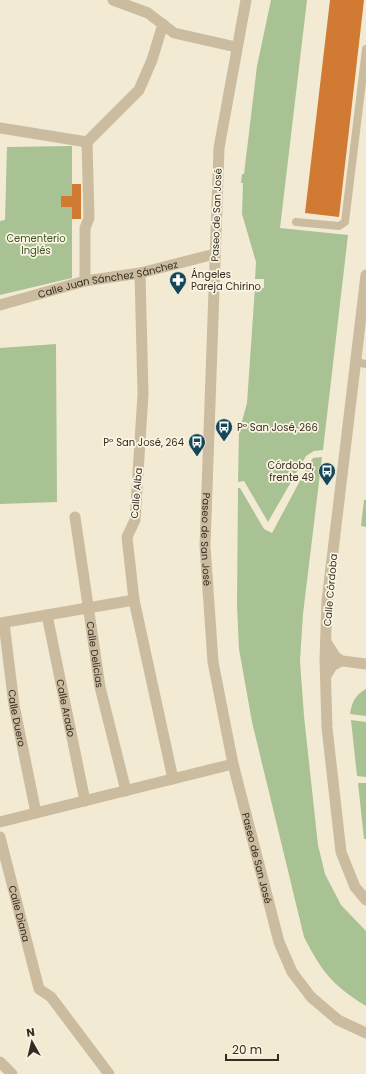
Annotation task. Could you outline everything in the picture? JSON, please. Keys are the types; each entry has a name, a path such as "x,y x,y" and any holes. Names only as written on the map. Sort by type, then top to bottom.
{"street":[{"path":"113,0 148,13 174,33 236,47"},
{"name":"Paseo de San José","path":"246,0 236,47 219,148 205,546 213,662 233,764 279,942 292,972 311,997 338,1020 366,1033"},
{"path":"85,281 85,228 89,218 87,142 139,90 152,60 163,24"},
{"path":"0,128 87,142"},
{"name":"Calle Juan Sánchez Sánchez","path":"0,305 85,281 140,273 215,254"},
{"name":"Calle Alba","path":"140,273 143,394 134,520 128,537 134,600 172,779"},
{"name":"Calle Córdoba","path":"366,274 361,363 327,601 325,659 326,728 341,852 356,887 366,900"},
{"name":"Calle Delicias","path":"75,517 87,608 100,687 126,791"},
{"path":"2,623 134,600"},
{"name":"Calle Arado","path":"47,615 85,801"},
{"name":"Calle Duero","path":"2,623 14,705 36,813"},
{"path":"326,642 335,656 342,661"},
{"path":"325,659 366,664"},
{"path":"326,676 332,666 342,661"},
{"path":"0,822 233,764"},
{"name":"Calle Diana","path":"0,837 39,989 51,997 109,1074"},
{"path":"0,1062 12,1074"}],"lane":[{"path":"296,222 339,226 345,222 366,50"}],"green space":[{"path":"271,0 307,0 280,228 348,235 323,450 314,451 306,456 268,522 244,481 238,482 239,432 247,403 255,287 264,288 264,279 255,279 256,262 242,214 243,183 241,183 242,174 244,174 257,66"},
{"name":"Cementerio Inglés","path":"72,146 72,278 0,295 0,221 5,220 7,147"},
{"path":"56,344 57,502 0,504 0,348"},
{"path":"322,457 303,614 300,661 304,716 318,845 325,874 341,905 366,931 366,1006 344,991 329,977 316,960 304,937 252,722 239,649 237,606 238,488 240,488 264,529 272,533 309,464 313,458"},
{"path":"364,500 366,500 366,527 361,526"},
{"path":"366,689 366,716 350,714 355,699"},
{"path":"351,720 366,722 366,777 357,776"},
{"path":"358,783 366,783 366,839 364,839"}],"building":[{"path":"330,0 364,0 339,217 305,213"},
{"path":"72,184 81,184 81,219 72,219 72,207 61,207 61,196 72,196"}],"place":[{"name":"Ángeles Pareja Chirino","path":"178,295"},
{"name":"Pº San José, 266","path":"224,442"},
{"name":"Pº San José, 264","path":"197,457"},
{"name":"Córdoba, frente 49","path":"327,486"}]}
